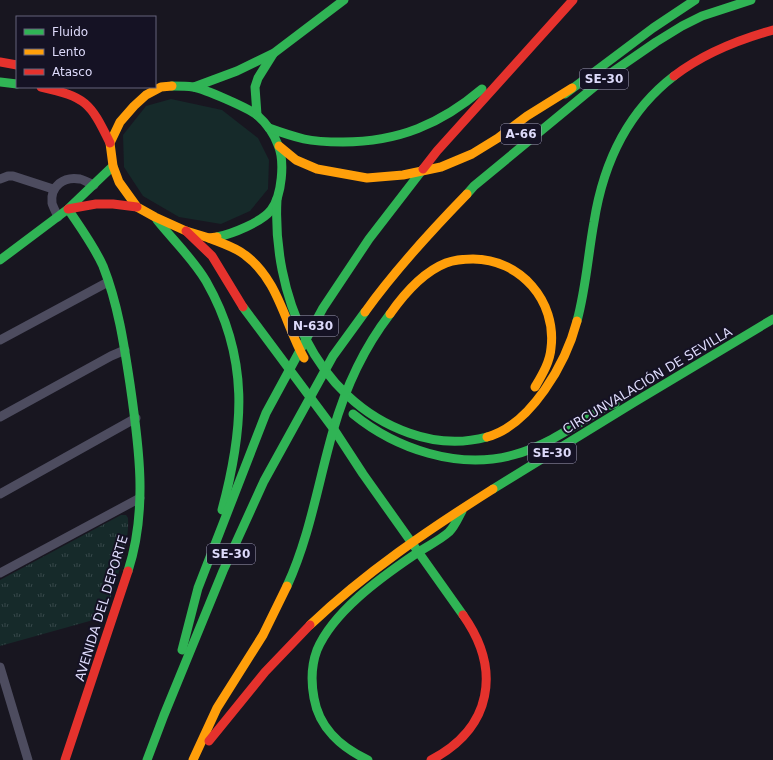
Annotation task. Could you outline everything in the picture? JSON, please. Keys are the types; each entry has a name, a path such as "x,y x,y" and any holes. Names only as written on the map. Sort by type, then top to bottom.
{"main road":[{"path":"194,87 237,71 274,53 344,0"},
{"path":"269,128 305,139 345,142 381,140 418,130 447,116 467,102 573,0"},
{"name":"N-630","path":"164,715 198,588 266,414 323,308 369,239 437,151 573,0"},
{"name":"A-66","path":"530,126 572,88 653,28 695,0"},
{"name":"SE-30","path":"147,760 223,571 258,496 278,456 333,356 378,292 438,223 474,186 583,96 640,52 682,26 702,16 752,0"},
{"path":"110,143 120,122 134,106 158,87 194,87 223,98 256,115 269,128 279,146 282,165 275,219 276,234 286,288 302,329 318,360 342,390 361,407 381,421 402,431 428,438 452,441 483,440 514,424 538,398 558,368 568,348 580,312 595,211 603,177 620,139 638,112 662,85 689,64 722,47 744,38 773,30"},
{"path":"256,115 255,87 258,78 274,53"},
{"path":"0,62 16,65"},
{"path":"0,82 16,84"},
{"path":"45,88 66,93 80,99 91,109 99,120 110,143 113,166 119,182 137,207"},
{"path":"279,146 296,160 317,169 367,178 403,175 441,166 458,160 484,147 510,130 527,116 572,88"},
{"name":"A-66","path":"474,186 515,140"},
{"path":"0,260 68,209 113,166"},
{"path":"209,238 227,235 260,219 271,210 277,199"},
{"path":"68,209 96,204 113,204 137,207 186,231 235,248 245,254 265,273 301,355 324,386"},
{"name":"AVENIDA DEL DEPORTE","path":"65,760 132,559 137,540 140,498 139,451 136,418 125,350 108,282 98,257 68,209"},
{"path":"155,217 195,266 214,297 231,337 239,373 240,416 233,464 223,504 198,588"},
{"path":"186,231 212,256 240,303 316,405 400,527 466,619 474,634 483,655 486,676 482,707 473,725 462,739 440,756 431,760"},
{"path":"194,760 221,701 271,621 295,568 309,527 338,412 356,367 376,332 411,289 439,266 460,259 484,259 495,262 516,271 526,278 534,287 547,310 552,336 551,351 542,376 529,394"},
{"name":"CIRCUNVALACIÓN DE SEVILLA","path":"194,760 238,703 290,645 314,621 373,570 421,535 641,398 773,319"},
{"path":"336,398 365,424 380,434 398,442 436,454 469,459 500,458 514,455 557,436 607,406 641,398"},
{"path":"469,440 474,435 488,429 505,418"},
{"path":"368,760 340,744 320,716 313,695 312,681 314,658 330,625 340,614 409,558 449,531 463,509"}],"street":[{"path":"0,179 13,176 53,189"},
{"path":"58,217 52,204 53,189 65,179 70,178 81,179 94,185"},
{"path":"0,340 108,282"},
{"path":"0,417 111,356 125,350"},
{"path":"0,494 136,418"},
{"path":"0,573 140,498"},
{"path":"0,667 28,760"}],"green space":[{"path":"171,99 222,110 258,138 269,160 268,189 250,211 221,224 179,217 143,196 124,167 123,135 146,106"},
{"path":"121,515 126,515 128,518 124,555 104,617 0,646 0,580"}],"traffic: fast":[{"path":"194,87 237,71 274,53 344,0"},
{"path":"565,94 653,28 695,0"},
{"path":"467,194 474,186 611,73 656,42 702,16 751,0"},
{"path":"257,115 255,87 258,78 273,54"},
{"path":"577,321 583,296 598,201 611,160 630,123 657,90 674,76"},
{"path":"0,82 16,84"},
{"path":"172,86 199,88 226,99 257,115 269,129 280,152 282,169 280,188 275,204 271,210 254,223 217,237"},
{"path":"269,128 300,138 319,141 343,142 382,139 418,129 435,121 451,112 482,89"},
{"path":"0,260 68,209 113,166"},
{"path":"182,650 198,588 266,413 323,308 369,239 423,169"},
{"path":"277,199 277,234 282,270 292,305 306,338 324,369 348,396 376,417 409,433 448,441 467,441 487,437"},
{"path":"68,209 91,244 103,266 108,280 117,309 130,384 139,454 140,501 138,525 128,571"},
{"path":"157,220 189,257 206,281 220,310 230,338 236,366 239,394 238,422 235,450 222,510"},
{"path":"243,307 333,428 363,474 463,615"},
{"path":"147,760 223,571 264,481 333,356 365,312"},
{"path":"287,586 308,529 333,431 343,400 363,355 380,327 390,314"},
{"path":"493,489 773,319"},
{"path":"353,414 388,437 408,446 428,453 450,458 471,460 492,459 526,451 562,434 607,406 615,404"},
{"path":"368,760 341,743 326,728 321,719 317,709 312,686 312,674 317,650 324,636 346,609 387,574 449,532 455,525 462,511"}],"traffic: slow":[{"path":"172,86 161,87 146,95 120,122 110,143 113,166 119,182 137,207 186,231 209,238 217,237"},
{"path":"279,146 296,160 317,169 367,178 403,175 441,167 472,154 498,138 527,116 572,88"},
{"path":"365,312 414,251 467,194"},
{"path":"209,238 228,245 241,252 256,265 265,276 280,303 297,345 304,358"},
{"path":"390,314 415,284 430,272 446,263 473,259 490,261 506,266 520,275 532,286 541,299 548,314 551,331 551,348 545,368 535,387"},
{"path":"487,437 503,430 518,420 532,406 555,373 572,338 577,321"},
{"path":"310,625 375,569 445,520 493,489"},
{"path":"193,760 217,708 263,635 287,586"}],"traffic: jam":[{"path":"423,169 437,151 573,0"},
{"path":"674,76 685,68 721,48 773,30"},
{"path":"0,62 16,65"},
{"path":"45,88 68,94 85,103 97,118 110,143"},
{"path":"68,209 96,204 113,204 137,207"},
{"path":"186,231 212,256 243,307"},
{"path":"65,760 128,571"},
{"path":"431,760 451,747 467,732 478,715 484,696 486,677 483,656 475,636 463,615"},
{"path":"209,741 265,672 310,625"}]}
